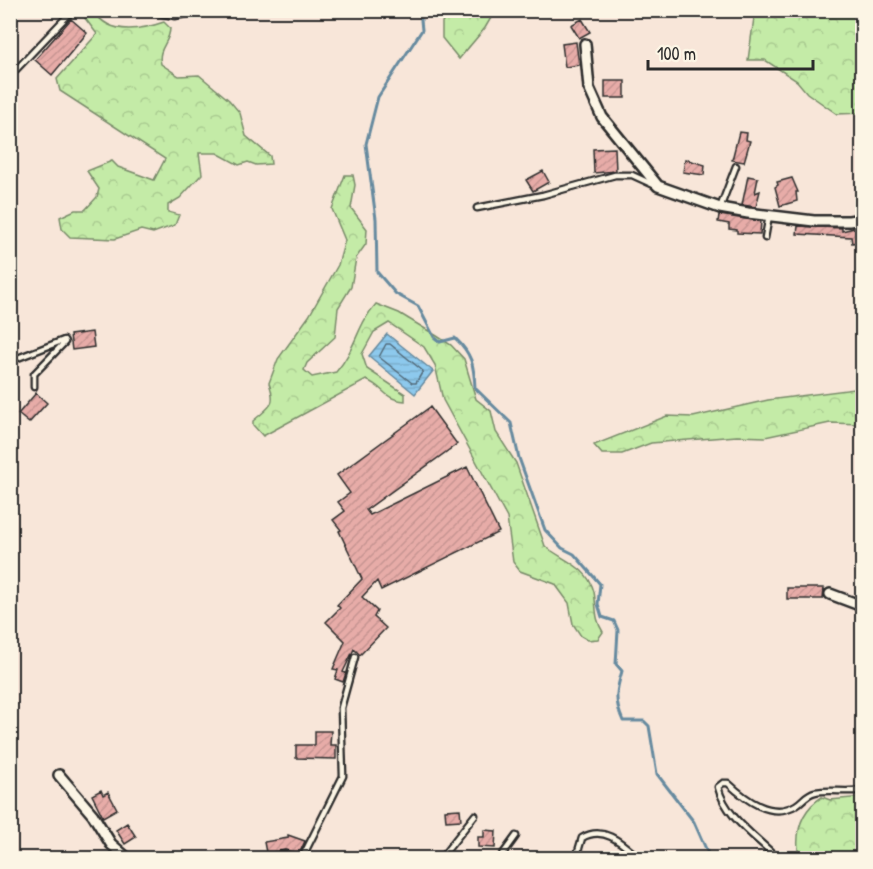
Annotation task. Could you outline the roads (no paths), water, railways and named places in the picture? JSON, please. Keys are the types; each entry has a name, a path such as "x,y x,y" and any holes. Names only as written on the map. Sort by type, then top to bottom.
{"street":[{"path":"585,44 589,88 602,117 658,186 720,208 769,216 836,222 862,219"},
{"path":"830,594 862,606"},
{"path":"59,775 93,815 111,844 127,858"}],"lane":[{"path":"10,76 73,10"},
{"path":"142,10 175,16 202,11"},
{"path":"720,208 736,166"},
{"path":"477,208 543,195 615,175 632,175 658,186"},
{"path":"765,238 769,216"},
{"path":"10,361 64,340 65,342 34,374 34,387"},
{"path":"302,858 343,776 341,708 355,657"},
{"path":"772,853 726,806 718,787 723,783 728,783 759,806 774,810 788,809 807,795 818,791 862,790"},
{"path":"441,858 475,815"},
{"path":"576,858 582,838 593,832 606,833 639,858"},
{"path":"500,858 516,836"}],"water":[{"path":"387,334 433,371 415,394 369,356"}],"waterway":[{"path":"420,10 422,30 378,97 366,144 376,219 377,272 396,294 418,306 434,337 440,342 455,338 461,344 471,360 475,388 511,423 519,458 545,530 562,548 574,554 600,584 598,604 602,617 614,621 618,630 616,664 622,671 617,690 617,702 623,721 644,721 649,726 657,774 694,822 710,858"}]}
